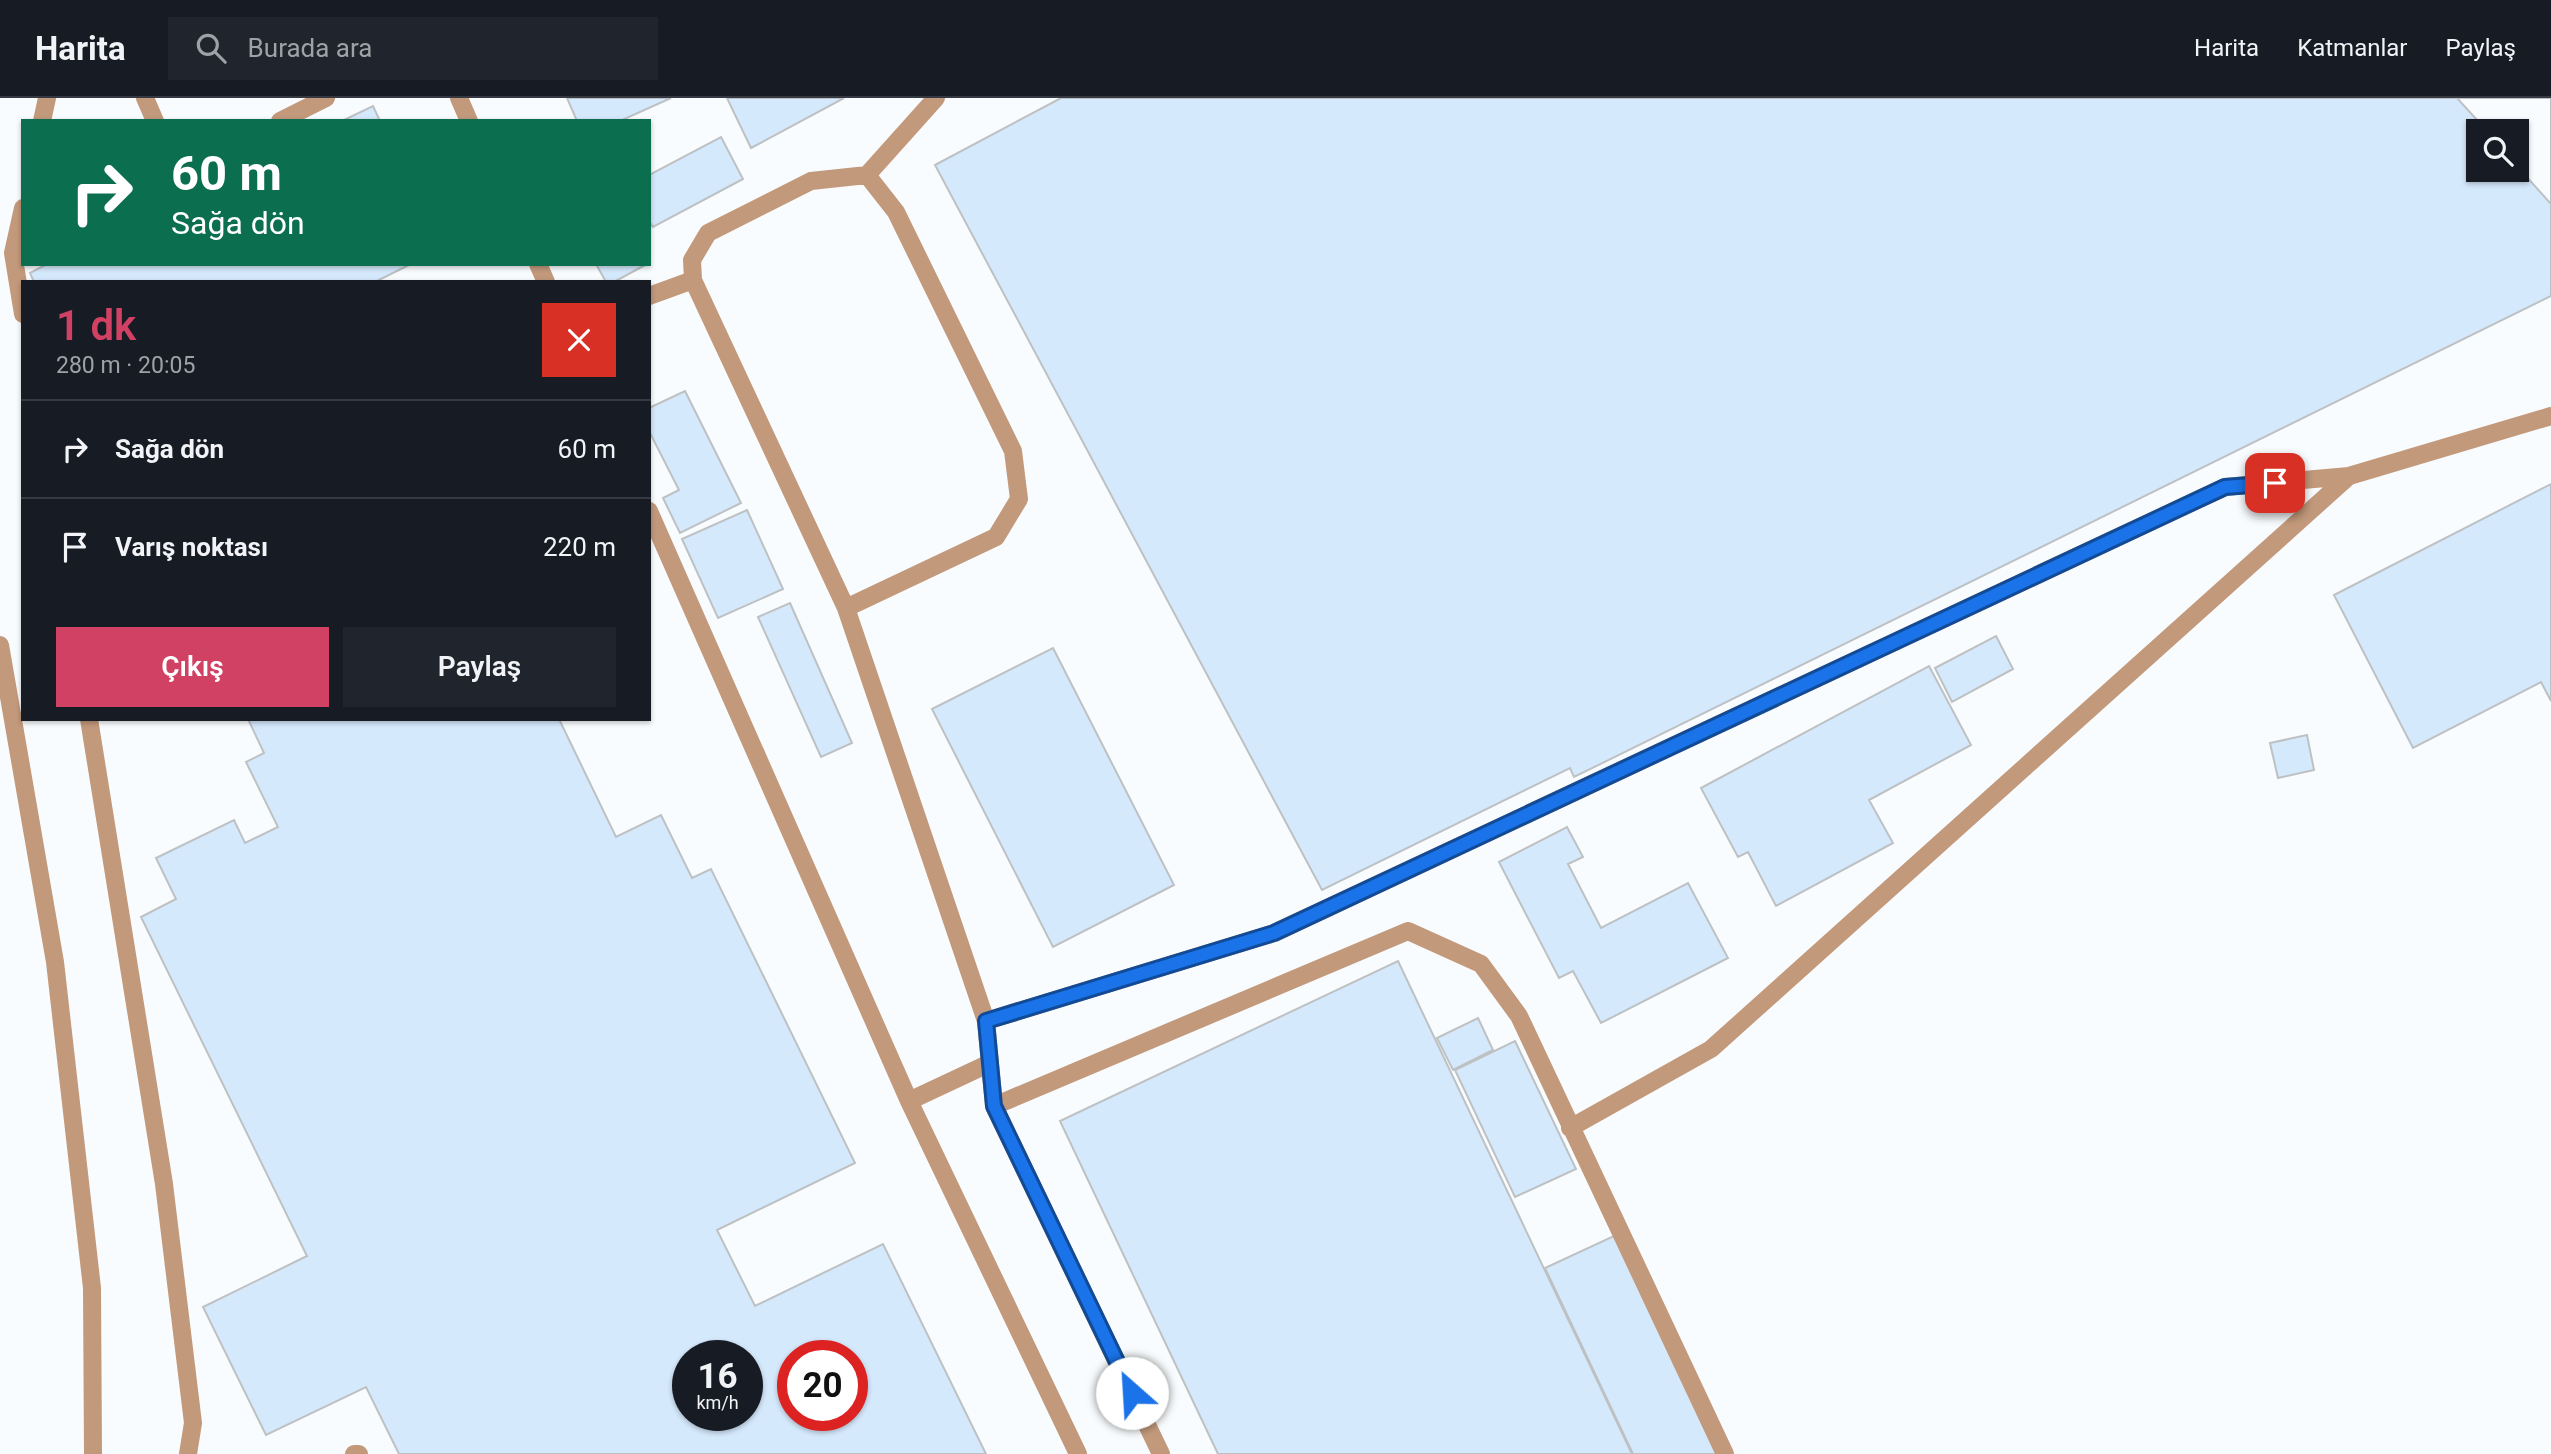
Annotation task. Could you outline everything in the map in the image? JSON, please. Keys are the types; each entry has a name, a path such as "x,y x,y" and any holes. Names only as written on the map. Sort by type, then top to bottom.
{"street":[{"path":"42,119 47,98"},
{"path":"145,98 154,119"},
{"path":"284,119 326,98"},
{"path":"458,98 468,119"},
{"path":"936,98 867,176 811,181 708,233 692,260 693,280 846,608 986,1021 994,1106 1161,1454"},
{"path":"846,608 996,537 1019,499 1013,451 896,212 867,176"},
{"path":"21,225 18,250 21,288"},
{"path":"651,295 693,280"},
{"path":"986,1021 1274,933 2225,487 2350,476 2551,416"},
{"path":"1570,1128 1711,1049 2350,476"},
{"path":"651,516 909,1101 1078,1454"},
{"path":"0,645 55,962 63,1030 92,1288 93,1454"},
{"path":"89,721 164,1184 193,1423 188,1454"},
{"path":"994,1106 1408,931 1481,964 1519,1016 1725,1454"},
{"path":"909,1101 990,1063"},
{"path":"354,1454 359,1454"}],"building":[{"path":"567,98 671,98 624,119 576,119"},
{"path":"727,98 844,98 751,148"},
{"path":"1061,98 2551,98 2551,296 1574,777 1570,768 1322,890 935,165"},
{"path":"2457,98 2551,98 2551,204 2529,179 2529,119 2476,119"},
{"path":"373,106 379,119 346,119"},
{"path":"721,137 743,179 653,227 651,174"},
{"path":"43,266 407,266 379,280 33,280 30,273"},
{"path":"597,266 643,266 618,280 605,280"},
{"path":"685,391 741,503 680,533 663,498 679,490 651,435 651,407"},
{"path":"2551,484 2551,701 2541,682 2413,748 2334,595"},
{"path":"747,510 783,589 718,618 682,539"},
{"path":"790,603 852,743 821,757 758,617"},
{"path":"1996,636 2013,669 1952,702 1935,668"},
{"path":"1053,648 1174,885 1053,947 932,709"},
{"path":"1929,666 1971,745 1869,800 1893,843 1776,906 1748,852 1738,857 1701,788"},
{"path":"249,721 560,721 616,837 661,815 692,878 711,869 855,1163 717,1230 755,1306 883,1244 986,1454 399,1454 366,1387 266,1435 203,1307 307,1256 141,917 176,899 156,858 234,820 245,843 278,827 246,762 264,753"},
{"path":"2307,735 2314,770 2278,778 2270,743"},
{"path":"1567,827 1583,857 1568,864 1601,928 1688,883 1728,958 1601,1023 1573,971 1559,978 1499,862"},
{"path":"1398,961 1632,1454 1218,1454 1060,1121"},
{"path":"1478,1018 1493,1050 1453,1070 1437,1038"},
{"path":"1515,1041 1576,1169 1515,1197 1455,1070"},
{"path":"1616,1235 1721,1454 1633,1454 1545,1268"}],"route":[{"path":"1132,1393 994,1106 986,1021 1274,933 2225,487 2275,483"}]}
